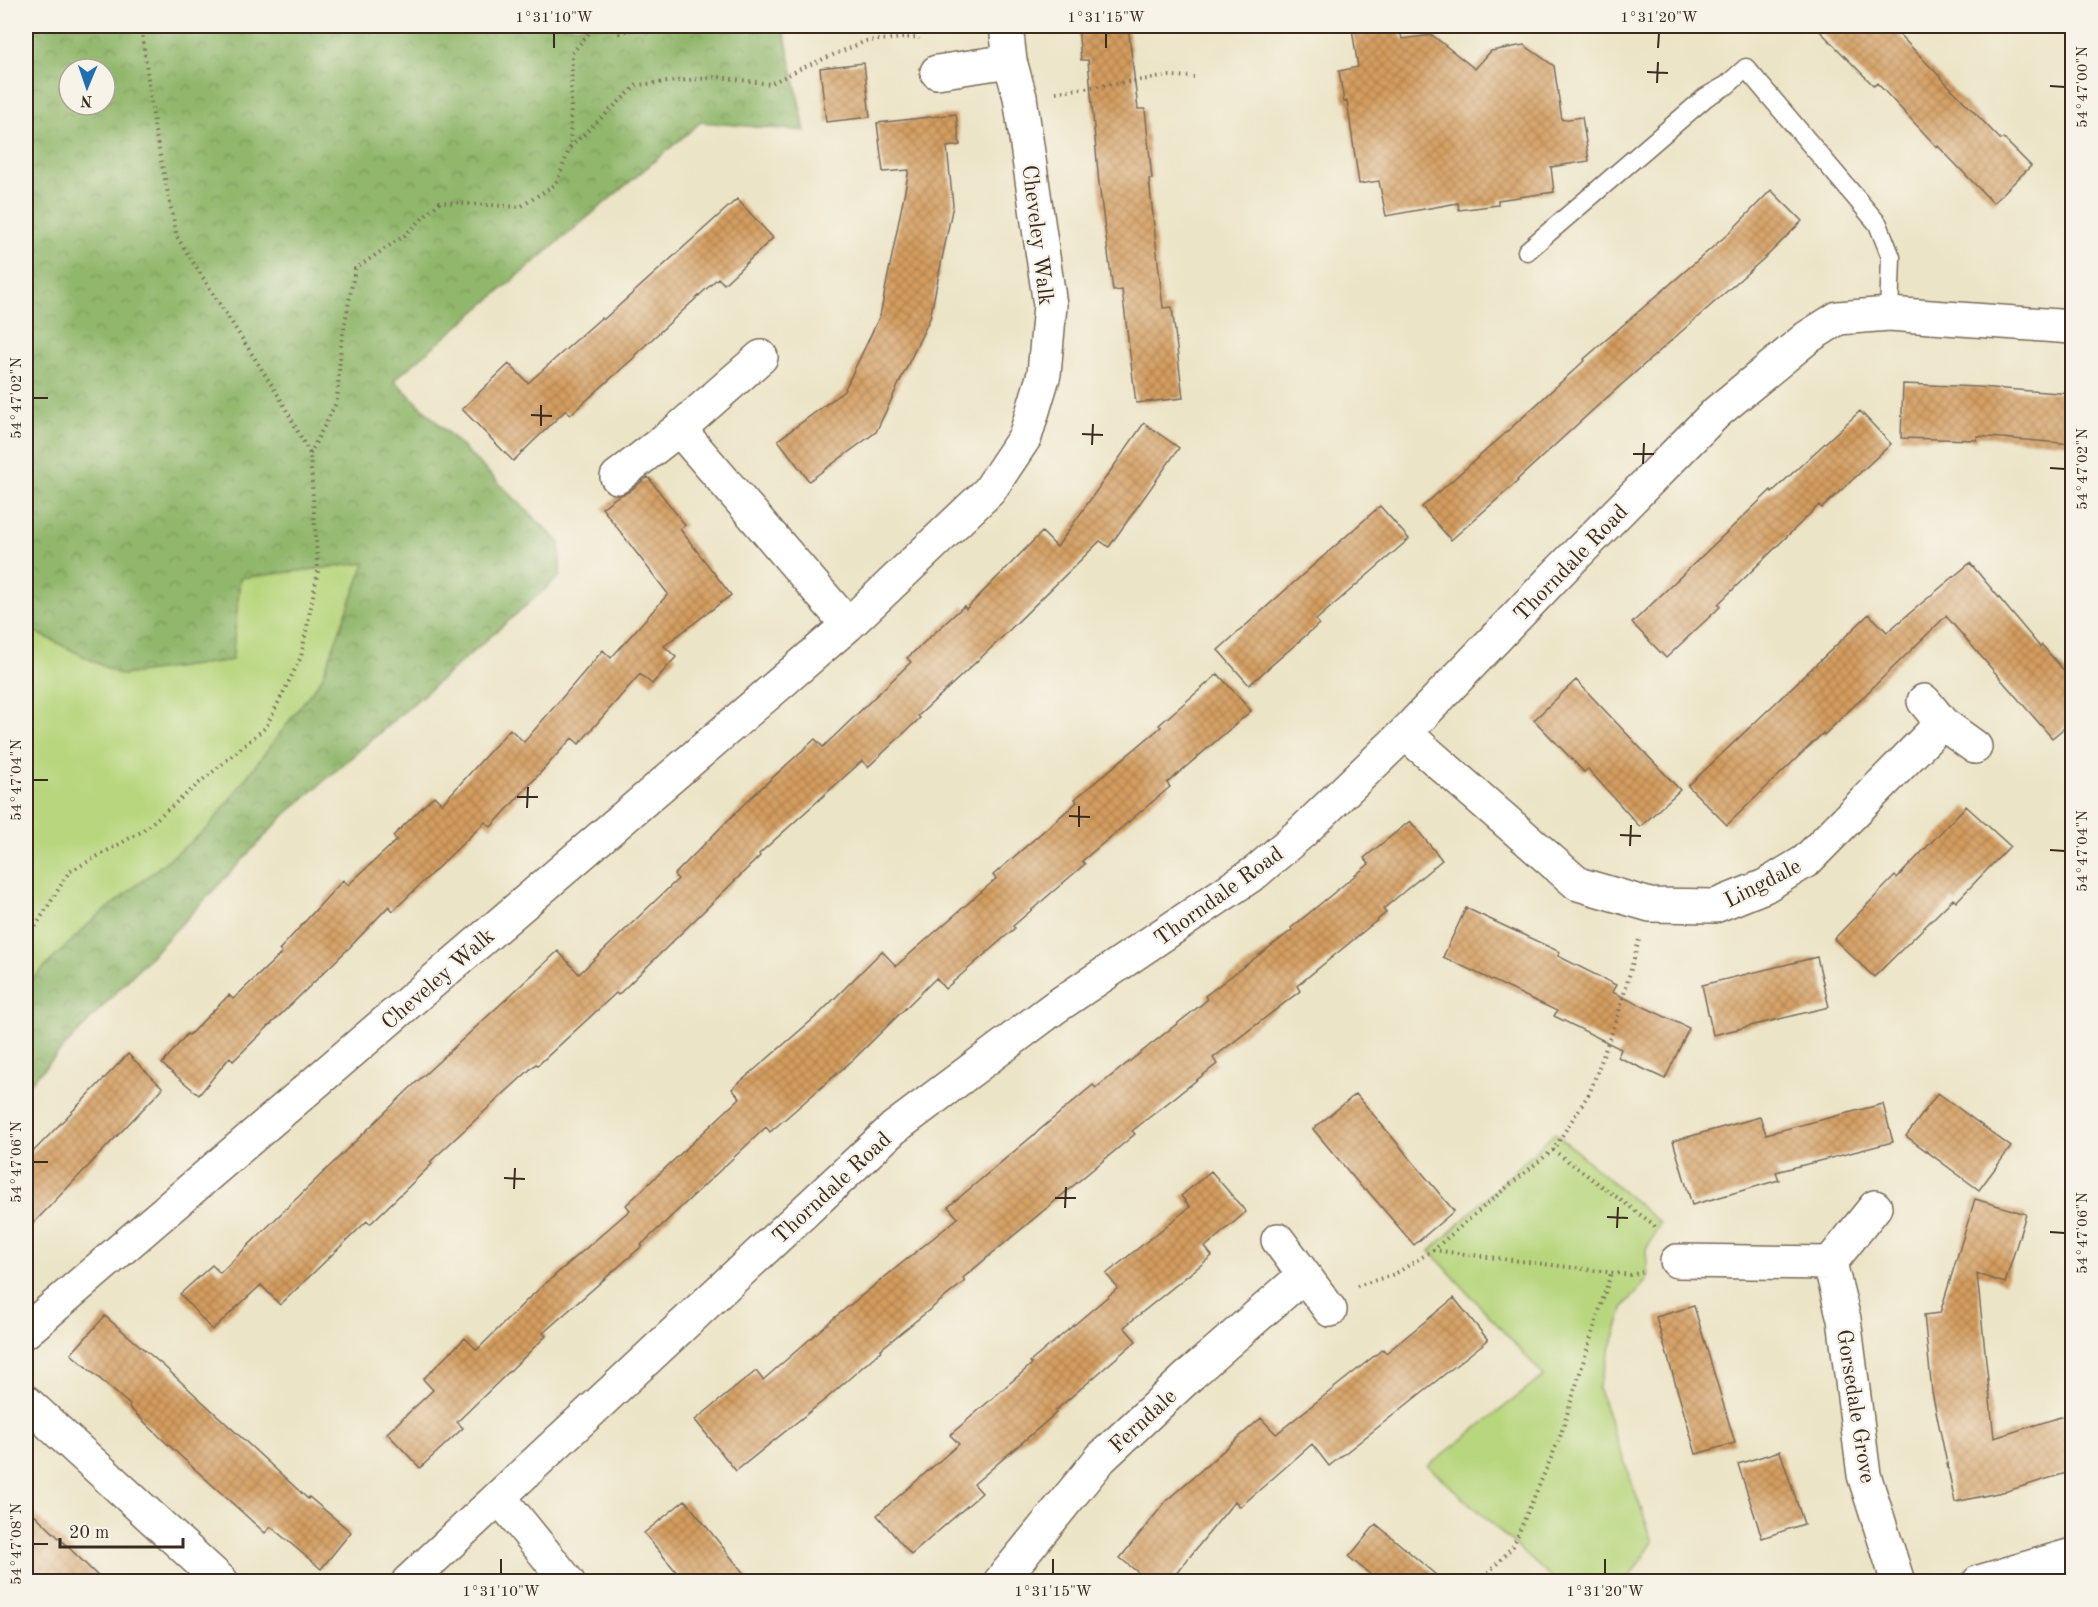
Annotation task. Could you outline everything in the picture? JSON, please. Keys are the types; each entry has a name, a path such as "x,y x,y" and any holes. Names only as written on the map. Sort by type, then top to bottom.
{"street":[{"name":"Cheveley Walk","path":"26,1331 848,625 989,491 1025,437 1044,374 1050,305 1020,97 1010,61 1006,26"},
{"path":"937,72 1010,61"},
{"name":"Thorndale Road","path":"408,1581 500,1498 894,1128 1054,1008 1256,872 1301,833 1406,733 1558,573 1717,412 1808,337 1838,318 1889,314 2073,327"},
{"path":"617,477 679,429 761,357"},
{"path":"679,429 848,625"},
{"name":"Lingdale","path":"1406,733 1578,884 1650,905 1715,906 1765,886 1806,861 1933,712 1975,747"},
{"path":"1677,1261 1830,1263 1875,1207"},
{"path":"1278,1240 1330,1310"},
{"name":"Gorsedale Grove","path":"1830,1263 1844,1319 1864,1475 1898,1581"},
{"name":"Ferndale","path":"1000,1581 1101,1458 1191,1374 1303,1276"},
{"path":"26,1402 222,1581"},
{"path":"500,1498 568,1581"},
{"path":"1979,1581 2073,1555"}],"lane":[{"path":"1527,251 1706,97 1727,85 1746,68 1878,224 1891,257 1889,314"}],"path":[{"path":"26,942 69,872 141,832 266,727 301,657 318,571 310,454 280,398 177,237 155,131 141,26"},
{"path":"310,454 337,401 341,344 355,269 405,235 440,202 520,207 556,184 570,147 572,53 595,26"},
{"path":"609,26 619,33 643,26"},
{"path":"570,147 637,85 719,76 770,84 866,41 917,37 932,52 937,72"},
{"path":"1020,97 1170,76 1194,77"},
{"path":"1330,1310 1353,1287 1395,1274 1434,1250 1553,1150 1590,1092 1619,1012 1632,960 1650,905"},
{"path":"1434,1250 1631,1275 1677,1261 1653,1224 1553,1150"},
{"path":"1480,1581 1513,1546 1560,1437 1611,1273"}],"green space":[{"path":"26,26 642,26 644,29 646,26 783,26 805,131 701,122 394,380 560,543 560,576 286,814 26,1087 26,985 92,921 208,828 322,678 365,563 240,578 232,660 121,675 26,627"},
{"path":"366,562 322,678 208,828 92,921 26,985 26,627 121,675 232,660 240,578"},
{"path":"1555,1133 1660,1223 1646,1250 1648,1279 1624,1306 1598,1388 1653,1542 1627,1581 1555,1581 1428,1466 1544,1376 1430,1251"}],"building":[{"path":"1078,26 1128,26 1138,109 1145,109 1152,179 1149,179 1163,308 1172,307 1183,398 1136,403 1122,290 1113,291 1099,184 1088,60 1081,60"},
{"path":"1399,26 1402,39 1432,35 1475,69 1491,51 1524,45 1554,66 1562,120 1582,117 1589,161 1551,167 1554,192 1498,200 1498,205 1459,210 1458,203 1386,216 1379,181 1359,184 1347,101 1344,102 1339,71 1358,67 1352,29"},
{"path":"1815,26 1891,26 2001,140 2003,138 2031,166 1993,203 1877,83 1874,86"},
{"path":"864,63 870,117 826,122 820,68"},
{"path":"956,114 960,145 947,147 953,205 930,318 876,432 809,481 778,440 844,391 880,316 909,170 883,172 877,123"},
{"path":"1771,190 1802,221 1770,253 1451,540 1422,507 1584,359 1729,233"},
{"path":"737,199 773,238 724,284 718,278 570,415 566,410 513,461 462,409 509,364 528,383 601,318 603,320"},
{"path":"1903,384 2073,394 2073,444 1977,436 1977,440 1901,438"},
{"path":"1860,411 1891,444 1822,508 1819,505 1718,604 1720,607 1666,658 1632,623 1771,490 1772,492"},
{"path":"1144,423 1179,448 1109,547 1100,541 868,767 862,761 759,854 760,856 618,995 616,993 538,1065 536,1064 430,1162 432,1164 370,1224 367,1221 280,1305 261,1285 212,1330 180,1294 212,1265 220,1273 408,1090 558,951 579,974 678,879 674,875 748,800 815,739 823,747 911,662 907,658 964,606 966,609 1042,532 1057,547"},
{"path":"648,477 685,525 680,529 731,595 664,646 676,657 652,684 640,674 579,744 572,738 491,827 485,822 393,911 389,906 233,1061 230,1057 199,1095 162,1064 187,1034 189,1035 229,995 233,999 282,953 279,950 343,880 348,885 397,840 393,836 434,796 442,804 510,729 524,742 603,650 611,658 668,594 602,508"},
{"path":"1380,506 1409,539 1316,620 1319,624 1249,685 1218,650"},
{"path":"1970,563 2040,647 2042,645 2073,681 2073,721 2052,738 1946,616 1824,735 1823,733 1727,825 1688,786 1869,614 1887,632"},
{"path":"1218,674 1251,711 1167,783 1170,787 1082,861 1085,864 945,989 936,978 855,1058 770,1132 766,1127 642,1246 543,1333 546,1336 457,1422 463,1428 420,1468 387,1433 433,1390 423,1379 465,1338 477,1350 530,1297 630,1210 626,1205 740,1098 732,1089 819,1014 882,951 896,966 996,879 993,875 1077,802 1075,799 1161,727 1159,725"},
{"path":"1576,680 1680,790 1640,827 1588,769 1584,772 1534,720"},
{"path":"1966,806 2010,846 1956,902 1953,899 1874,977 1834,939"},
{"path":"1410,821 1442,860 1383,909 1386,913 1297,986 1300,991 1213,1058 1217,1064 1132,1131 1135,1134 963,1278 965,1281 881,1349 827,1398 736,1471 695,1420 756,1371 763,1380 834,1318 958,1218 948,1207 1093,1085 1096,1088 1207,1000 1205,996 1292,930 1291,928 1369,864 1364,858"},
{"path":"1466,908 1560,952 1558,956 1616,985 1612,992 1689,1028 1665,1079 1618,1057 1621,1049 1554,1016 1557,1011 1443,957"},
{"path":"1817,957 1829,1007 1713,1035 1702,985"},
{"path":"128,1054 163,1088 26,1231 26,1159"},
{"path":"1938,1093 2011,1147 1979,1190 1906,1136"},
{"path":"1356,1094 1454,1211 1414,1245 1313,1129"},
{"path":"1883,1104 1893,1142 1776,1172 1779,1180 1692,1205 1673,1141 1760,1117 1766,1134"},
{"path":"1211,1171 1246,1212 1205,1247 1212,1256 1124,1327 1136,1341 974,1484 982,1493 911,1555 877,1515 959,1444 950,1435 1032,1364 1030,1362 1118,1288 1106,1274 1190,1207 1181,1196"},
{"path":"1975,1199 2026,1214 2005,1283 1977,1274 1994,1438 2073,1413 2073,1471 2007,1491 1955,1502 1932,1392 1924,1315 1940,1313"},
{"path":"1454,1298 1488,1340 1329,1466 1312,1444 1240,1507 1235,1501 1170,1581 1149,1581 1120,1558 1167,1500 1261,1418 1276,1434 1383,1349 1386,1353"},
{"path":"1694,1306 1735,1443 1696,1454 1656,1317"},
{"path":"105,1316 166,1368 308,1499 309,1497 351,1532 321,1569 271,1527 265,1533 162,1439 129,1407 130,1405 71,1354"},
{"path":"1780,1451 1804,1524 1762,1538 1738,1464"},
{"path":"685,1500 750,1581 684,1581 644,1533"},
{"path":"26,1506 103,1581 26,1581"},
{"path":"1376,1524 1443,1581 1378,1581 1349,1557"}]}
